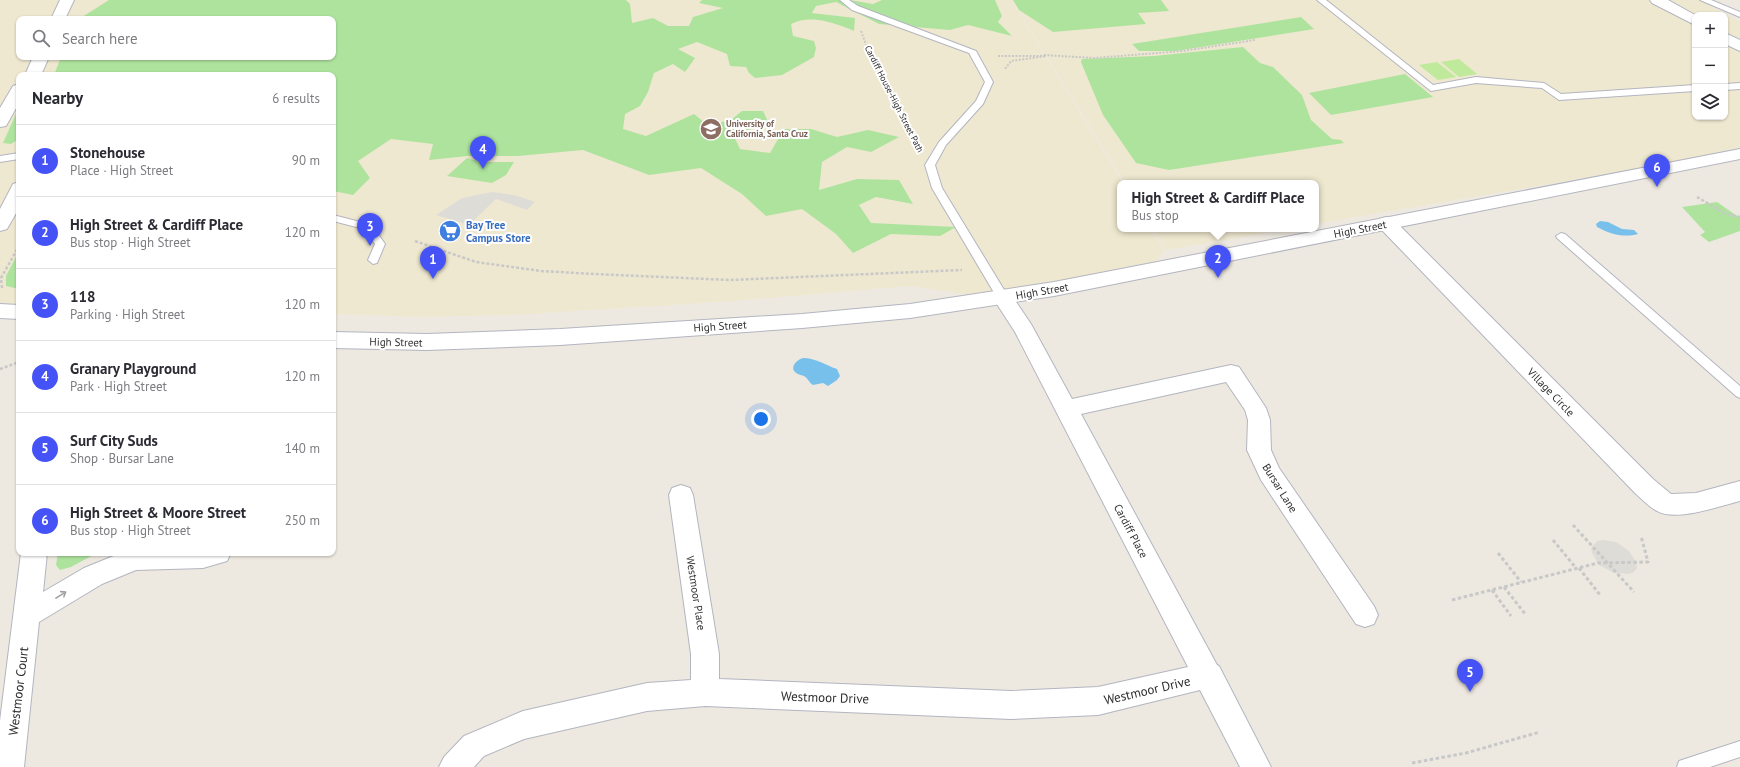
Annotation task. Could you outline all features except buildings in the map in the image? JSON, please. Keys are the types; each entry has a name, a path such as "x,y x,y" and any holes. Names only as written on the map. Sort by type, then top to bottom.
{"street":[{"path":"59,16 67,0"},
{"path":"1656,0 1692,19"},
{"path":"1728,40 1740,46"},
{"path":"34,72 40,60"},
{"path":"0,122 16,94"},
{"name":"High Street","path":"336,340 426,342 560,337 802,321 910,311 1003,298 1740,154"},
{"path":"0,225 16,196"},
{"name":"Village Circle","path":"1386,224 1644,486 1666,504 1696,503 1740,491"},
{"name":"Cardiff Place","path":"1003,298 1024,329 1209,675 1256,767"},
{"path":"0,311 16,312"},
{"name":"Bursar Lane","path":"1066,409 1231,373 1255,408 1259,420 1259,450 1269,473 1365,616"},
{"name":"Westmoor Place","path":"681,495 705,654 705,692"},
{"name":"Westmoor Court","path":"9,767 28,616 34,556"},
{"path":"28,616 93,576 135,560 168,557 203,558 209,556"},
{"name":"Westmoor Drive","path":"454,767 474,746 523,725 647,697 705,692 1011,705 1098,701 1209,675"}],"lane":[{"path":"844,0 855,8 972,51 989,82"},
{"path":"1321,0 1430,88 1476,80 1544,86 1559,97 1692,88"},
{"path":"1704,0 1740,16"},
{"name":"Cardiff House-High Street Path","path":"989,82 980,102 942,144 930,165 937,188 1003,298"},
{"path":"1728,87 1740,86"},
{"path":"0,159 16,156"},
{"path":"336,219 368,226 380,244 373,260"},
{"path":"1561,236 1740,393"},
{"path":"1685,767 1740,749"}],"path":[{"name":"Cardiff House-High Street Path","path":"855,8 870,55 918,150 930,165"},
{"path":"972,51 990,56 1008,57 1044,55 1094,58 1182,51 1255,40"},
{"path":"989,82 1004,70 1011,61 1046,56 1044,55"},
{"path":"1697,197 1726,214 1740,217"},
{"path":"415,241 476,262 541,271 601,275 730,280 985,269"},
{"path":"2,288 1,278 16,251"},
{"path":"0,369 16,363"},
{"path":"1572,525 1634,592"},
{"path":"1452,600 1598,563 1648,562 1641,536"},
{"path":"1553,540 1600,595"},
{"path":"1498,553 1521,582"},
{"path":"1504,587 1526,615"},
{"path":"1492,590 1511,616"},
{"path":"1412,763 1466,753 1540,732"}],"shaded area":[{"name":"University of California, Santa Cruz","path":"0,0 1011,0 1121,180 1117,180 1117,232 1153,232 1164,251 1143,278 1004,300 910,286 733,301 513,315 423,317 336,314 336,72 16,72 16,319 0,318"},
{"path":"1012,0 1700,0 1722,12 1692,12 1692,120 1728,120 1728,15 1740,22 1740,151 1319,223 1319,180 1123,180"},
{"path":"492,192 514,195 535,202 527,210 496,199 469,225 436,215 462,198"},
{"path":"1155,232 1271,232 1166,250"},
{"path":"1603,540 1616,542 1629,551 1636,562 1637,568 1634,572 1629,574 1614,573 1599,565 1592,553 1591,548 1597,541"}],"green space":[{"path":"109,0 626,0 630,4 632,23 653,18 668,26 689,26 693,17 723,8 699,3 702,0 850,0 873,4 882,0 995,0 1002,16 998,22 1012,36 968,25 950,30 879,24 836,2 816,6 812,13 855,18 854,31 839,25 815,20 799,21 791,24 793,36 814,41 816,48 814,57 782,75 755,78 749,73 746,67 730,66 727,54 697,42 678,49 695,58 685,72 673,64 654,73 648,92 640,106 625,114 623,129 646,136 694,114 709,126 732,119 742,111 763,111 769,124 733,134 740,149 770,153 784,129 811,129 837,137 868,130 899,137 871,152 847,147 822,162 819,190 857,179 899,180 913,204 876,197 859,205 871,223 956,227 940,236 891,234 853,253 836,234 802,209 766,216 742,194 701,168 649,175 583,150 518,156 468,156 429,160 433,144 391,139 358,161 370,178 353,195 336,192 336,72 55,72 60,60 336,60 336,16 84,16"},
{"path":"1013,0 1161,0 1169,11 1138,13 1146,24 1053,32 1019,10"},
{"path":"1301,17 1314,29 1176,51 1139,51 1132,44"},
{"path":"1243,47 1260,63 1273,67 1302,95 1311,120 1332,139 1341,140 1344,143 1169,170 1136,163 1103,115 1081,62 1082,59 1154,56"},
{"path":"1459,59 1477,74 1459,77 1441,62"},
{"path":"1437,62 1456,77 1438,80 1419,65"},
{"path":"1405,74 1433,97 1331,115 1309,93"},
{"path":"16,114 16,141 11,144 3,143"},
{"path":"467,158 481,162 514,162 506,175 492,183 447,176"},
{"path":"1717,202 1740,218 1740,231 1709,242 1700,235 1705,232 1682,207"},
{"path":"16,257 16,288 6,286 6,276"},
{"path":"58,556 91,556 71,567 60,570 56,565"}],"water":[{"path":"1600,221 1608,222 1622,229 1634,230 1638,234 1627,236 1607,232 1597,227 1596,224"},
{"path":"803,358 816,360 837,369 840,376 828,386 823,383 813,385 805,377 798,374 794,370 794,365"}],"place":[{"name":"University of California, Santa Cruz","path":"711,129"},
{"name":"Granary Playground","path":"483,169"},
{"name":"High Street & Moore Street","path":"1657,187"},
{"name":"Bay Tree Campus Store","path":"450,231"},
{"name":"118","path":"370,246"},
{"name":"High Street & Cardiff Place","path":"1218,278"},
{"name":"Stonehouse","path":"433,279"},
{"name":"Surf City Suds","path":"1470,692"}]}
